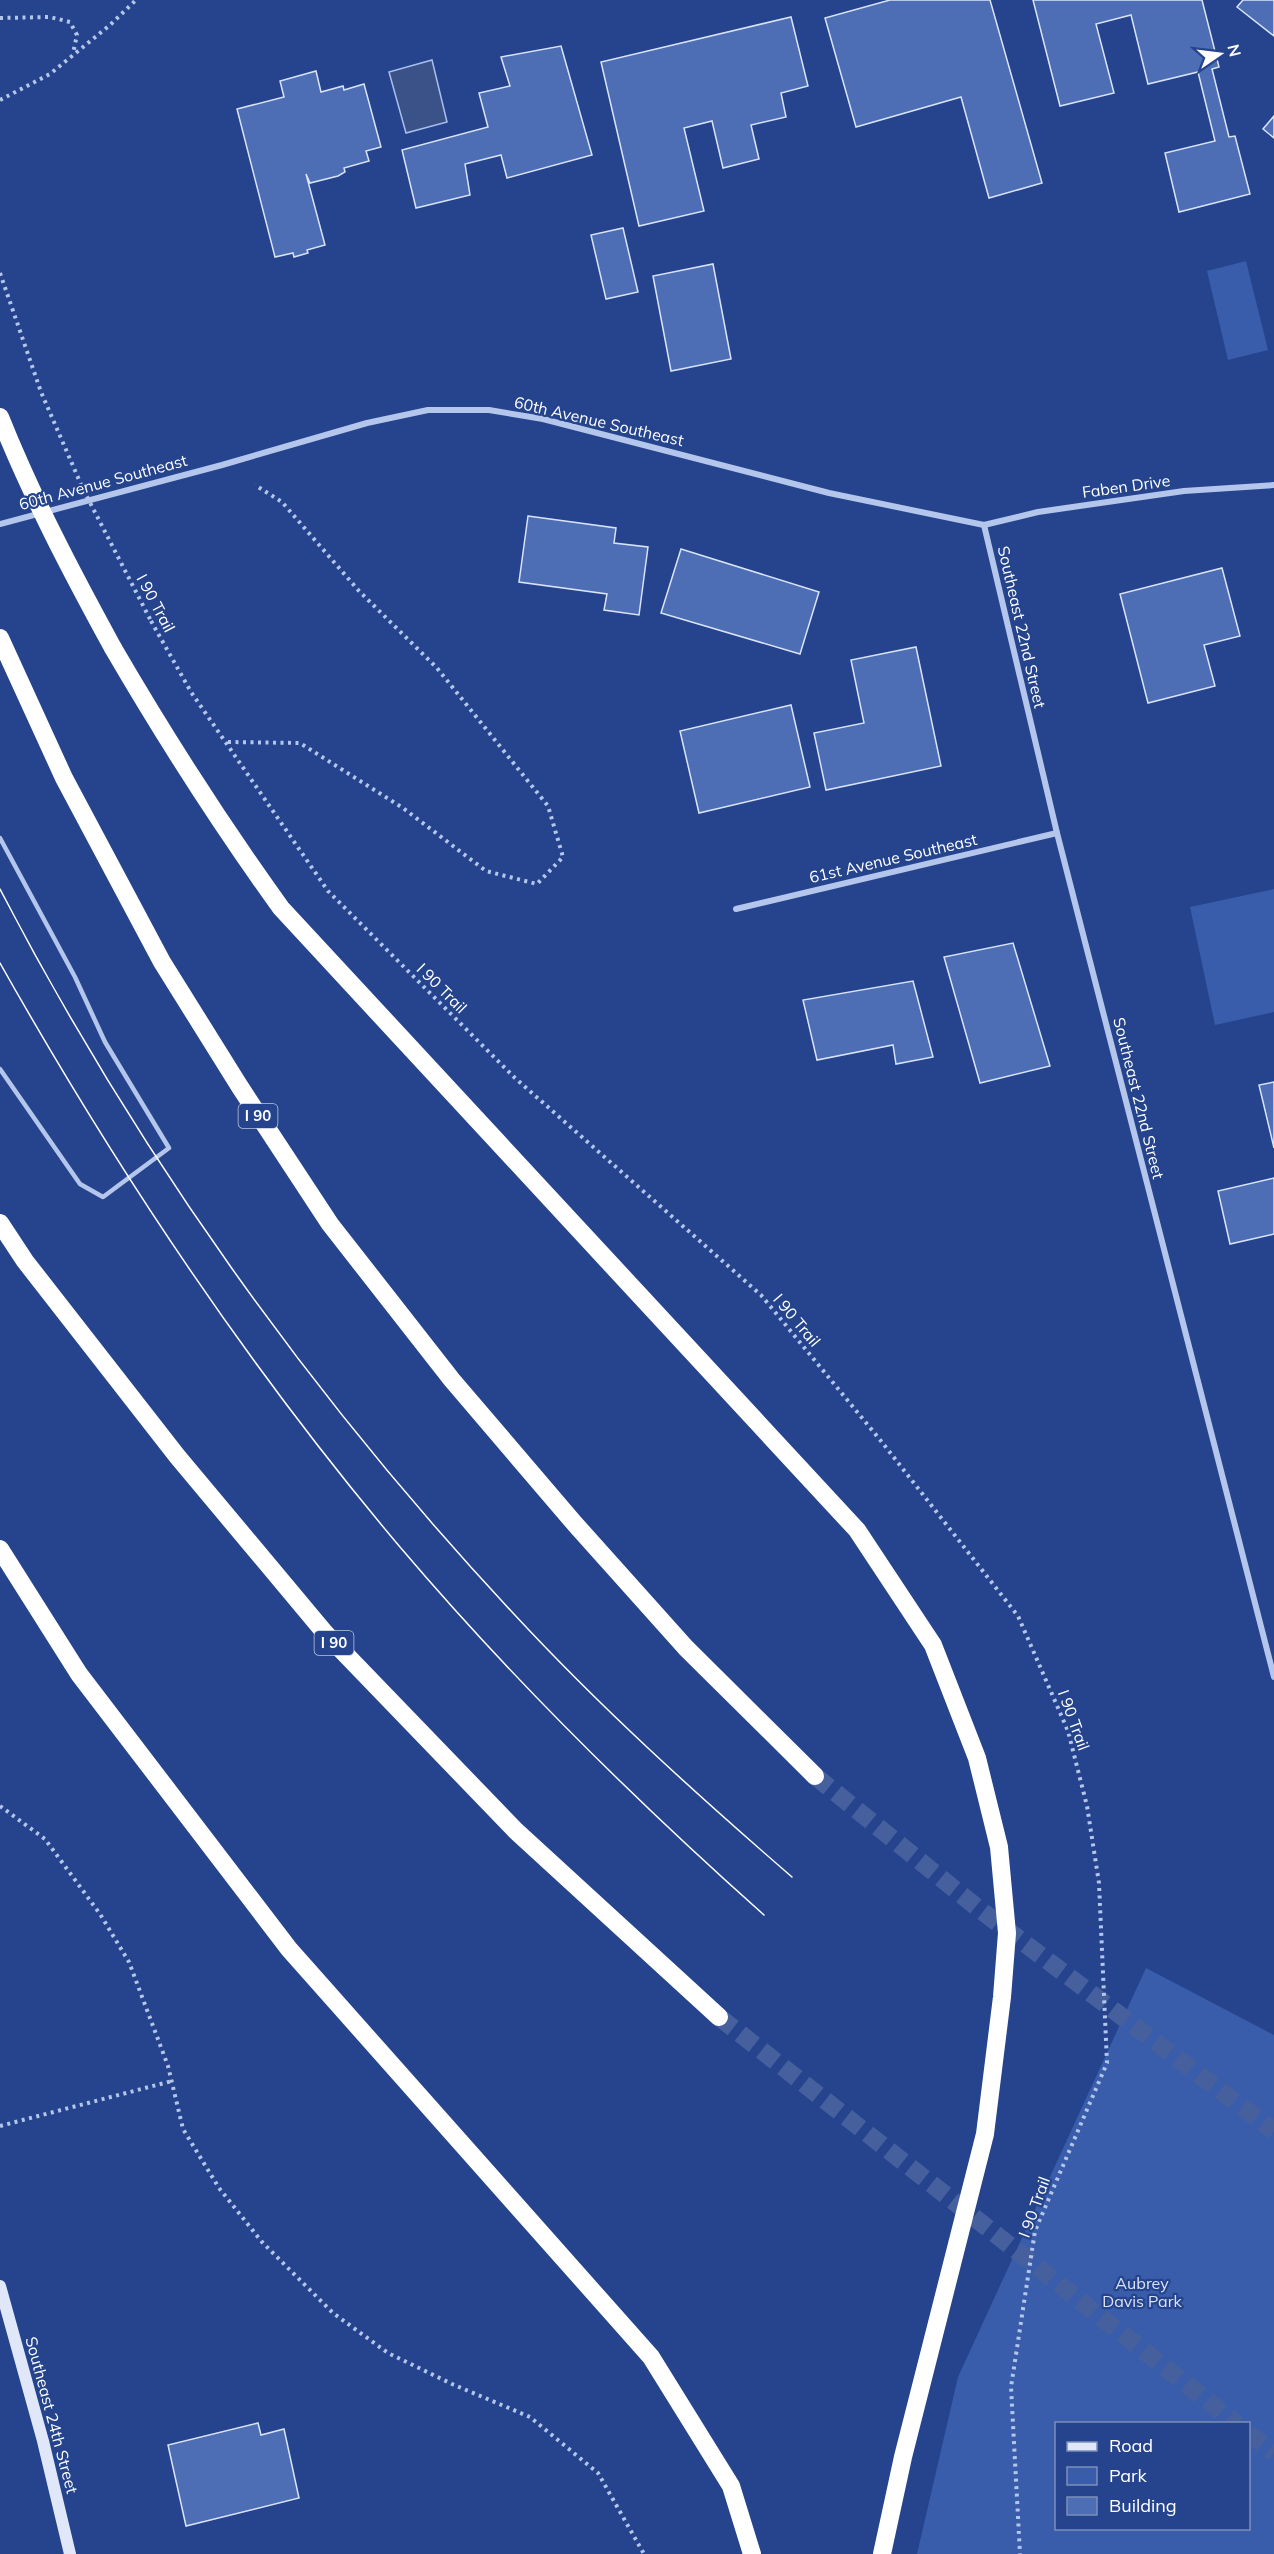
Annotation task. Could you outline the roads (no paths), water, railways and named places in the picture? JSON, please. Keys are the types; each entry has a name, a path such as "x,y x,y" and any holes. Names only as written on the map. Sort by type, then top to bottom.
{"highway":[{"path":"0,417 15,456 60,550 113,648 169,745 221,825 281,908 857,1530 933,1645 977,1758 997,1836 1006,1943 1002,1997 985,2134 903,2457 882,2554"},
{"name":"I 90","path":"0,638 64,778 162,962 240,1087 330,1224 452,1380 575,1524 686,1648 815,1776"},
{"name":"I 90","path":"0,1223 25,1261 177,1456 325,1633 516,1831 719,2017"},
{"path":"0,1549 79,1674 289,1949 651,2357 731,2486 753,2554"}],"street":[{"name":"60th Avenue Southeast","path":"0,524 222,465 367,423 429,410 489,410 543,419 829,493 984,525"},
{"name":"Faben Drive","path":"984,525 1038,512 1173,493 1274,485"},
{"name":"Southeast 22nd Street","path":"984,525 1057,833 1274,1677"},
{"name":"61st Avenue Southeast","path":"736,909 1057,833"},
{"name":"Southeast 24th Street","path":"0,2286 43,2441 70,2554"}],"lane":[{"path":"0,838 75,977 105,1042 169,1148 103,1197 80,1184 0,1069"}],"tunnel":[{"path":"815,1776 979,1909 1274,2131"},
{"path":"719,2017 1234,2422"},
{"path":"1250,2435 1274,2453"}],"tram line":[{"path":"0,889 109,1082 169,1176 232,1268 367,1446 439,1531 546,1648 614,1716 792,1877"},
{"path":"0,963 90,1116 186,1265 290,1409 344,1479 400,1547 530,1691 668,1828 764,1915"}],"park label":[{"name":"Aubrey Davis Park","path":"1142,2292"}]}
